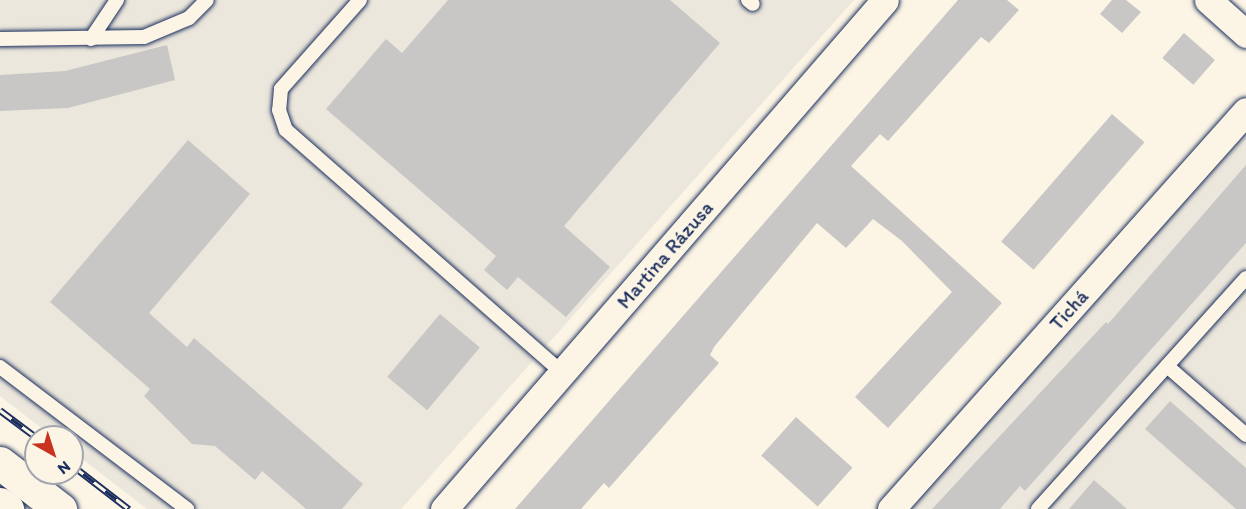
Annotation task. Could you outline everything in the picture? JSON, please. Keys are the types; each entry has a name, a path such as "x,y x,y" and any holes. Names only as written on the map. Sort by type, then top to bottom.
{"main road":[{"path":"0,463 60,509"},
{"path":"0,504 7,509"}],"street":[{"name":"Martina Rázusa","path":"444,509 885,0"},
{"path":"1208,0 1246,34"},
{"name":"Tichá","path":"891,509 1246,111"}],"lane":[{"path":"91,39 117,0"},
{"path":"0,39 144,37 189,18 207,0"},
{"path":"360,0 281,89 279,110 286,130 563,373"},
{"path":"1038,509 1246,278"},
{"path":"1167,366 1246,435"},
{"path":"0,367 187,509"}],"shaded area":[{"path":"0,0 854,0 401,509 147,509 84,460 84,425 37,425 0,396"},
{"path":"1246,97 1246,509 875,509"}],"building":[{"path":"448,0 670,0 720,43 564,226 610,267 566,317 518,277 507,290 484,270 496,256 326,109 386,39 402,53"},
{"path":"958,0 1007,0 1019,10 989,43 981,37 888,141 880,134 851,166 1002,303 888,428 855,397 952,292 902,241 873,219 846,248 817,223 714,347 710,355 719,363 609,488 604,483 581,509 515,509"},
{"path":"1112,0 1126,0 1141,12 1122,33 1100,14"},
{"path":"1184,33 1215,60 1193,85 1162,58"},
{"path":"167,45 175,80 68,108 0,111 0,75 65,71"},
{"path":"1112,114 1144,142 1034,270 1001,242"},
{"path":"188,140 250,194 149,313 187,347 194,338 363,484 342,509 306,509 262,471 255,480 215,446 192,444 144,396 150,389 50,302"},
{"path":"1246,165 1246,243 1025,491 1020,486 1000,509 932,509 1106,322 1108,324"},
{"path":"440,314 480,347 427,410 387,377"},
{"path":"1170,401 1246,468 1246,509 1236,509 1145,429"},
{"path":"796,417 852,468 818,506 761,456"},
{"path":"1094,480 1127,509 1069,509"}],"railway":[{"path":"0,410 24,428"},
{"path":"84,474 129,509"}]}
